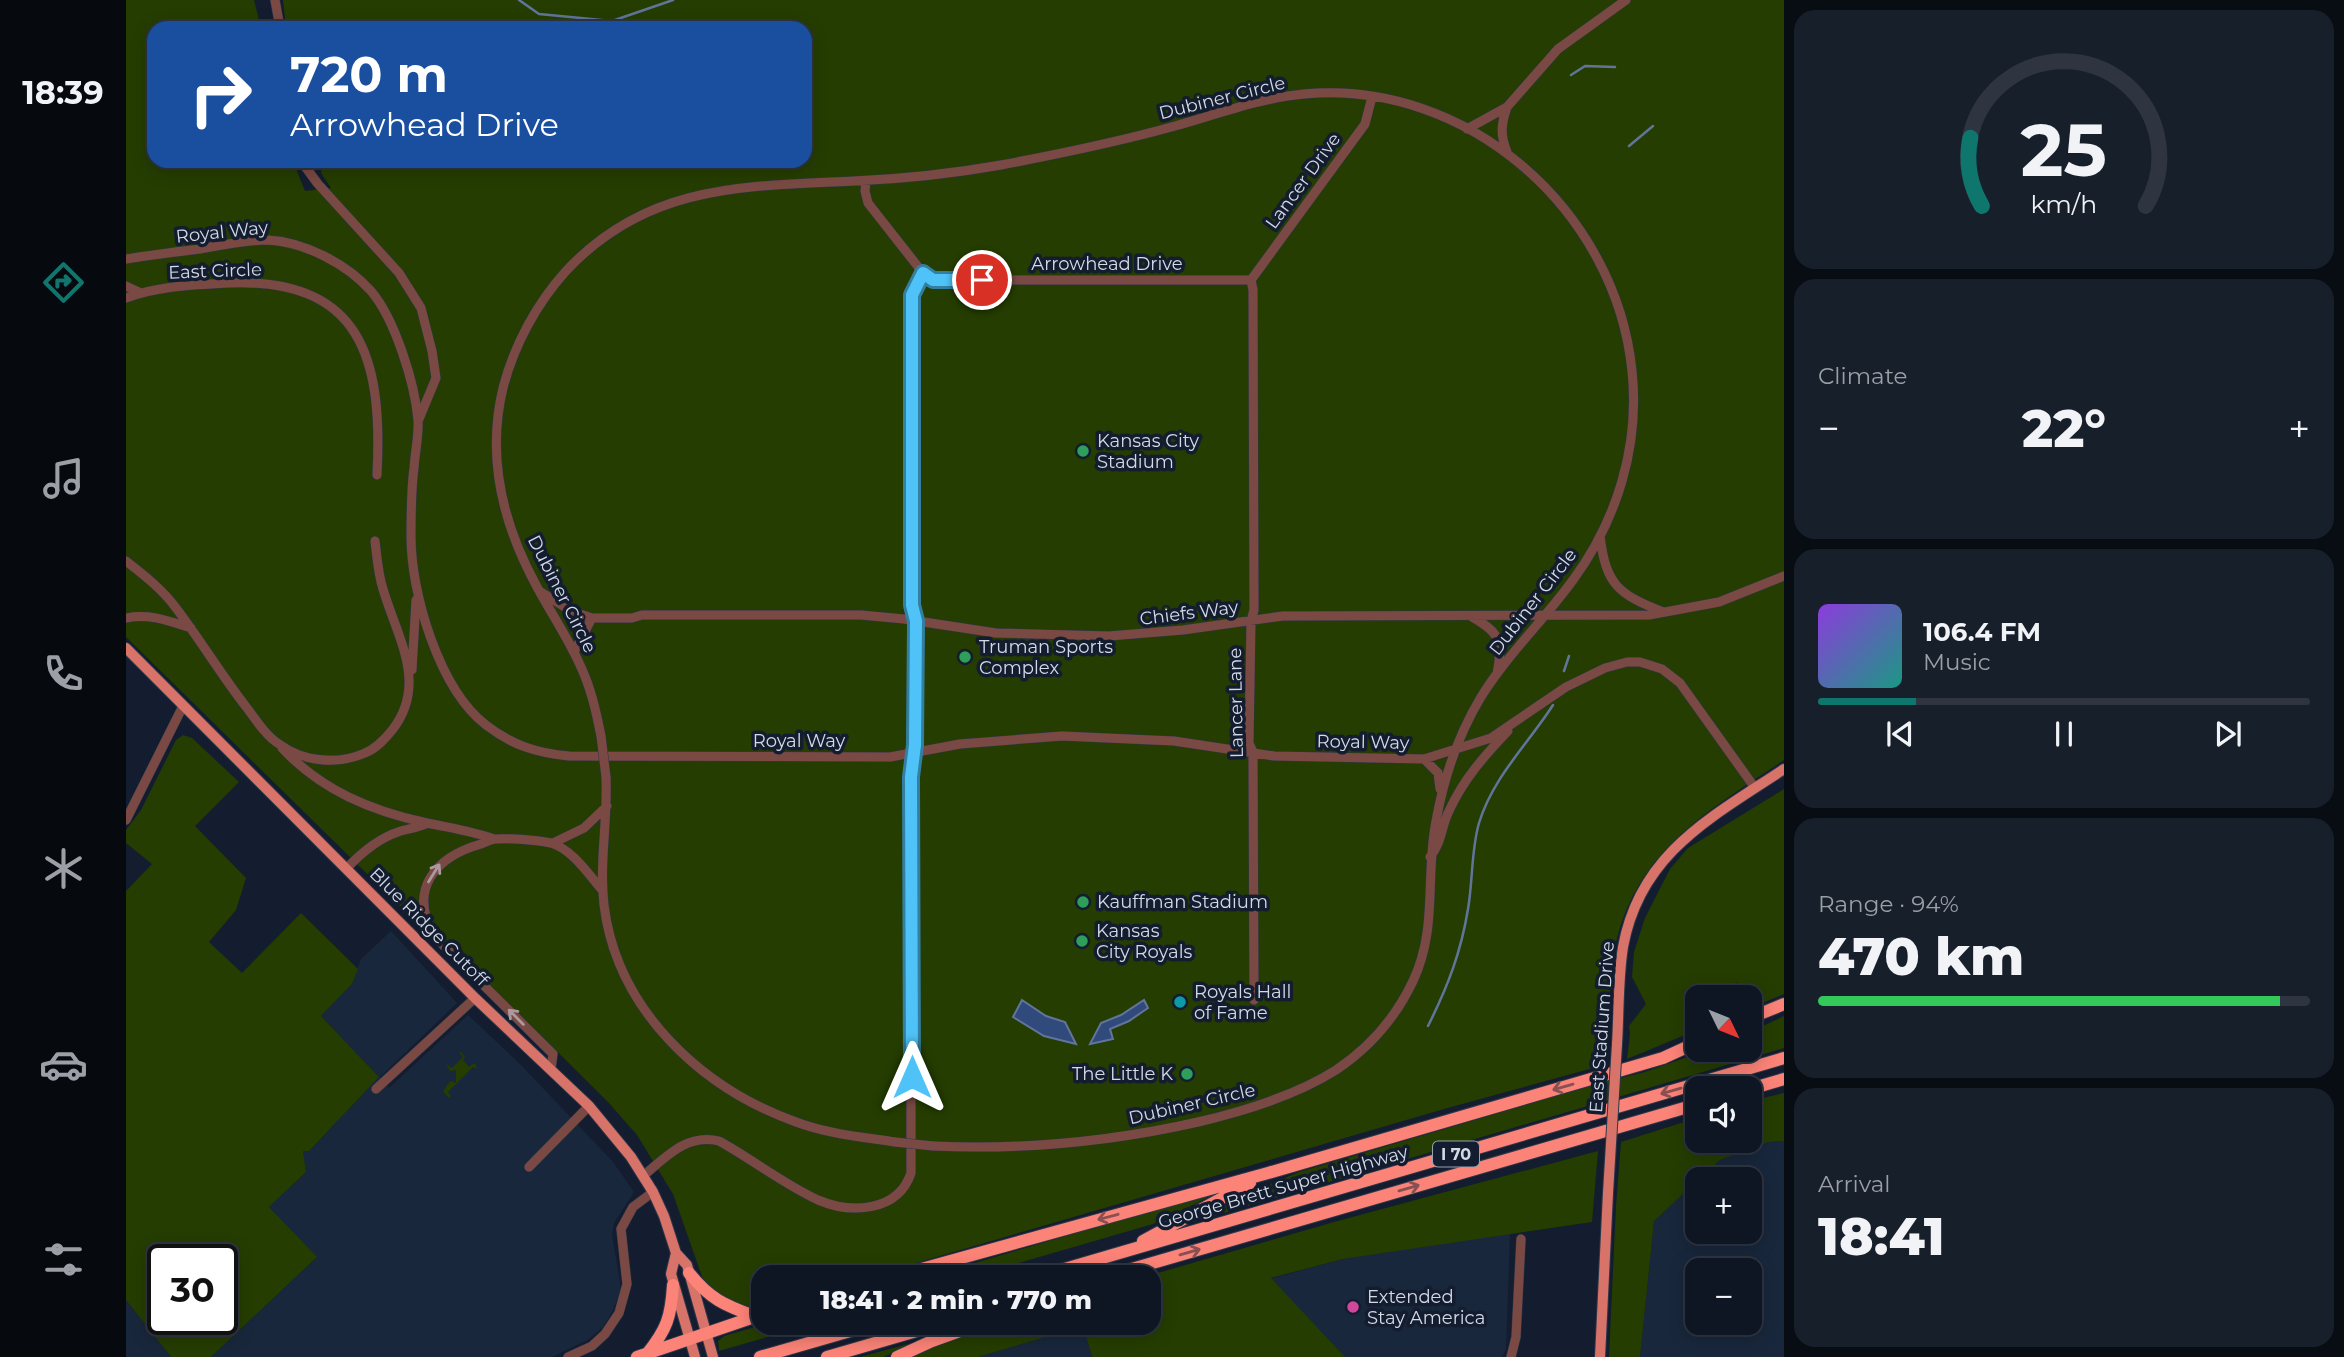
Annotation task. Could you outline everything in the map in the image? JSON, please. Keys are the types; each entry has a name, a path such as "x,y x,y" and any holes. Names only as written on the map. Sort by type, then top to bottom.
{"highway":[{"path":"1762,1013 1784,1004"},
{"path":"936,1265 1268,1173 1663,1058 1685,1048"},
{"name":"George Brett Super Highway","path":"1078,1265 1784,1058"},
{"path":"1762,1085 1784,1079"},
{"name":"George Brett Super Highway","path":"1146,1265 1685,1108"},
{"path":"1128,1250 1268,1173"},
{"path":"689,1273 705,1293 720,1302 751,1312"},
{"path":"642,1355 666,1328 673,1285"},
{"path":"642,1355 692,1349 707,1334 751,1318"},
{"path":"761,1357 836,1335"},
{"path":"827,1357 903,1335"},
{"path":"897,1357 947,1335"}],"main road":[{"name":"Blue Ridge Cutoff","path":"126,648 475,998 589,1106 653,1192 676,1253 687,1265 711,1352"},
{"name":"East Stadium Drive","path":"1600,1357 1623,949 1635,907 1645,886 1675,845 1696,827 1784,769"},
{"name":"Blue Ridge Cutoff","path":"676,1253 670,1270 692,1349"}],"street":[{"path":"275,0 279,21"},
{"path":"1466,129 1507,107 1558,49 1626,0"},
{"name":"Dubiner Circle","path":"1326,93 1372,97 1401,102 1466,129 1507,153 1550,191 1582,230 1608,277 1626,333 1633,383 1633,429 1623,480 1600,536 1571,583 1496,675 1466,723 1455,750 1440,801 1430,857 1431,915 1428,936 1410,987 1393,1016 1371,1041 1345,1064 1265,1103 1157,1131 1040,1147 933,1146 838,1133 797,1123 740,1096 708,1076 686,1058 651,1020 621,967 609,929 603,891 606,777 594,699 574,652 526,566 504,509 497,477 496,437 501,401 511,362 547,295 579,258 606,235 637,216 669,203 731,189 866,181 1004,165 1153,132 1275,98 1326,93"},
{"name":"Lancer Drive","path":"1251,280 1365,124 1372,97"},
{"path":"1507,107 1500,127 1507,153"},
{"path":"306,168 399,273 421,308 436,377 418,421"},
{"path":"643,1176 685,1143 703,1138 719,1141 810,1195 835,1205 864,1208 892,1200 906,1186 913,1165 911,777 914,752 916,621 912,605 912,295 923,273 868,203 866,181"},
{"name":"Royal Way","path":"126,259 269,240 296,245 323,256 348,271 371,292 387,316 401,348 418,421 411,539 416,592 429,634 444,669 483,723 511,741 541,754 890,757 960,744 1062,736 1174,741 1274,757 1424,759 1491,738 1566,687 1605,668 1627,662 1651,664 1680,683 1755,788"},
{"name":"Arrowhead Drive","path":"923,273 933,280 1251,280"},
{"name":"Lancer Lane","path":"1251,280 1254,610 1251,621 1249,743 1253,752 1254,1000"},
{"name":"East Circle","path":"126,298 180,285 260,283 300,290 331,307 355,333 369,364 377,421 377,475"},
{"path":"126,286 141,293"},
{"path":"1600,536 1606,569 1614,583 1635,601 1665,613"},
{"path":"374,541 382,584 411,678"},
{"path":"126,561 145,575 175,606 257,722 300,767 355,802 428,824 472,831 494,839 553,844 584,828 607,806"},
{"name":"Chiefs Way","path":"538,590 571,611 592,618 632,618 642,615 862,615 996,634 1083,637 1163,633 1283,616 1543,617 1665,613 1719,602 1784,576"},
{"path":"278,744 307,758 350,760 384,740 400,719 411,678 416,592"},
{"path":"126,618 140,615 162,618 191,628"},
{"path":"1471,617 1492,629 1498,638 1500,649 1496,675"},
{"path":"574,652 592,618"},
{"path":"126,820 183,706"},
{"path":"1430,857 1438,847 1447,814 1464,781 1516,722"},
{"path":"1424,759 1438,774 1440,801"},
{"path":"346,869 361,853 381,839 428,824"},
{"path":"494,839 461,850 440,863 428,883 424,902 426,916 435,937 553,1054 551,1069"},
{"path":"553,844 578,863 603,891"},
{"path":"376,1089 475,998"},
{"path":"529,1167 589,1106"},
{"path":"568,1357 592,1346 605,1335 619,1313 627,1284 621,1229 628,1213 653,1192"},
{"path":"1511,1357 1516,1337 1521,1240"}],"shaded area":[{"path":"391,931 457,1003 380,1077 389,1088 468,1015 521,1065 613,1162 634,1192 614,1223 612,1235 620,1292 603,1327 589,1339 552,1357 211,1357 234,1335 238,1335 238,1332 316,1258 269,1207 306,1172 303,1151 309,1151 379,1077 321,1016 352,984 361,959"},
{"path":"1784,1141 1784,1357 1640,1357 1654,1221 1685,1192 1685,1244 1762,1244 1762,1167 1712,1167 1720,1160 1739,1153 1762,1153 1762,1145"},
{"path":"1510,1233 1506,1349 1502,1357 1345,1357 1270,1279 1343,1259"},
{"path":"126,1300 147,1327 147,1335 154,1335 171,1357 126,1357"},
{"path":"1053,1335 1086,1335 1092,1357 978,1357"}],"green space":[{"name":"Truman Sports Complex","path":"126,0 254,0 259,21 147,21 147,168 296,168 305,191 331,188 321,173 322,168 812,168 812,21 285,21 283,0 1784,0 1784,760 1702,816 1657,859 1639,885 1625,914 1615,948 1604,1065 909,1265 751,1265 751,1310 747,1310 731,1305 704,1282 673,1194 637,1135 608,1102 442,937 418,924 126,637"},
{"path":"183,735 192,738 239,782 195,826 246,878 236,910 209,942 242,973 301,913 358,969 352,984 321,1016 379,1077 309,1151 303,1151 306,1172 269,1207 317,1257 238,1332 238,1244 147,1244 147,1327 126,1300 126,891 152,864 126,843 126,830 141,810 176,740"},
{"path":"1784,789 1784,994 1762,1003 1762,985 1738,985 1737,982 1731,985 1685,985 1685,1035 1627,1059 1629,1026 1646,1004 1632,977 1634,952 1645,918 1670,869 1688,848"},
{"path":"1784,1016 1784,1048 1762,1054 1762,1026"},
{"path":"461,1052 469,1067 474,1063 478,1069 473,1067 448,1092 451,1096 449,1098 443,1091 450,1081 456,1083 456,1070 450,1071 446,1064 452,1068 463,1057 459,1053"},
{"path":"1685,1058 1685,1062 1737,1062 1194,1222 1193,1220 1299,1172 1645,1072"},
{"path":"1784,1093 1784,1141 1762,1145 1762,1098"},
{"path":"1685,1122 1685,1153 1739,1153 1720,1160 1712,1167 1685,1167 1685,1192 1654,1221 1640,1357 1609,1357 1621,1142"},
{"path":"1598,1151 1592,1222 1343,1259 1271,1278 1345,1357 1092,1357 1086,1335 1161,1335 1161,1272"},
{"path":"1219,1191 1153,1224 1011,1265 968,1265"},
{"path":"751,1328 751,1335 774,1335 719,1351 718,1341 724,1336"},
{"path":"154,1335 234,1335 211,1357 171,1357"},
{"path":"964,1335 1053,1335 978,1357 904,1357"},
{"path":"912,1343 884,1357 860,1357"}],"water":[{"path":"1022,1000 1046,1016 1065,1022 1076,1044 1044,1036 1013,1017"},
{"path":"1144,1000 1148,1008 1129,1021 1110,1029 1113,1039 1090,1044 1101,1023 1121,1015"}],"waterway":[{"path":"519,0 539,14 612,21 673,0"},
{"path":"1571,75 1585,66 1615,67"},
{"path":"1629,146 1653,126"},
{"path":"1564,671 1569,656"},
{"path":"1428,1026 1448,983 1462,940 1470,898 1476,834 1485,806 1502,776 1553,705"}],"place":[{"name":"Kansas City Stadium","path":"1083,451"},
{"name":"Truman Sports Complex","path":"965,657"},
{"name":"Kauffman Stadium","path":"1083,902"},
{"name":"Kansas City Royals","path":"1082,941"},
{"name":"Royals Hall of Fame","path":"1180,1002"},
{"name":"The Little K","path":"1187,1074"},
{"name":"Extended Stay America","path":"1353,1307"}],"route":[{"path":"912,1077 911,777 915,745 916,621 912,605 912,295 923,273 933,280 982,280"}]}
